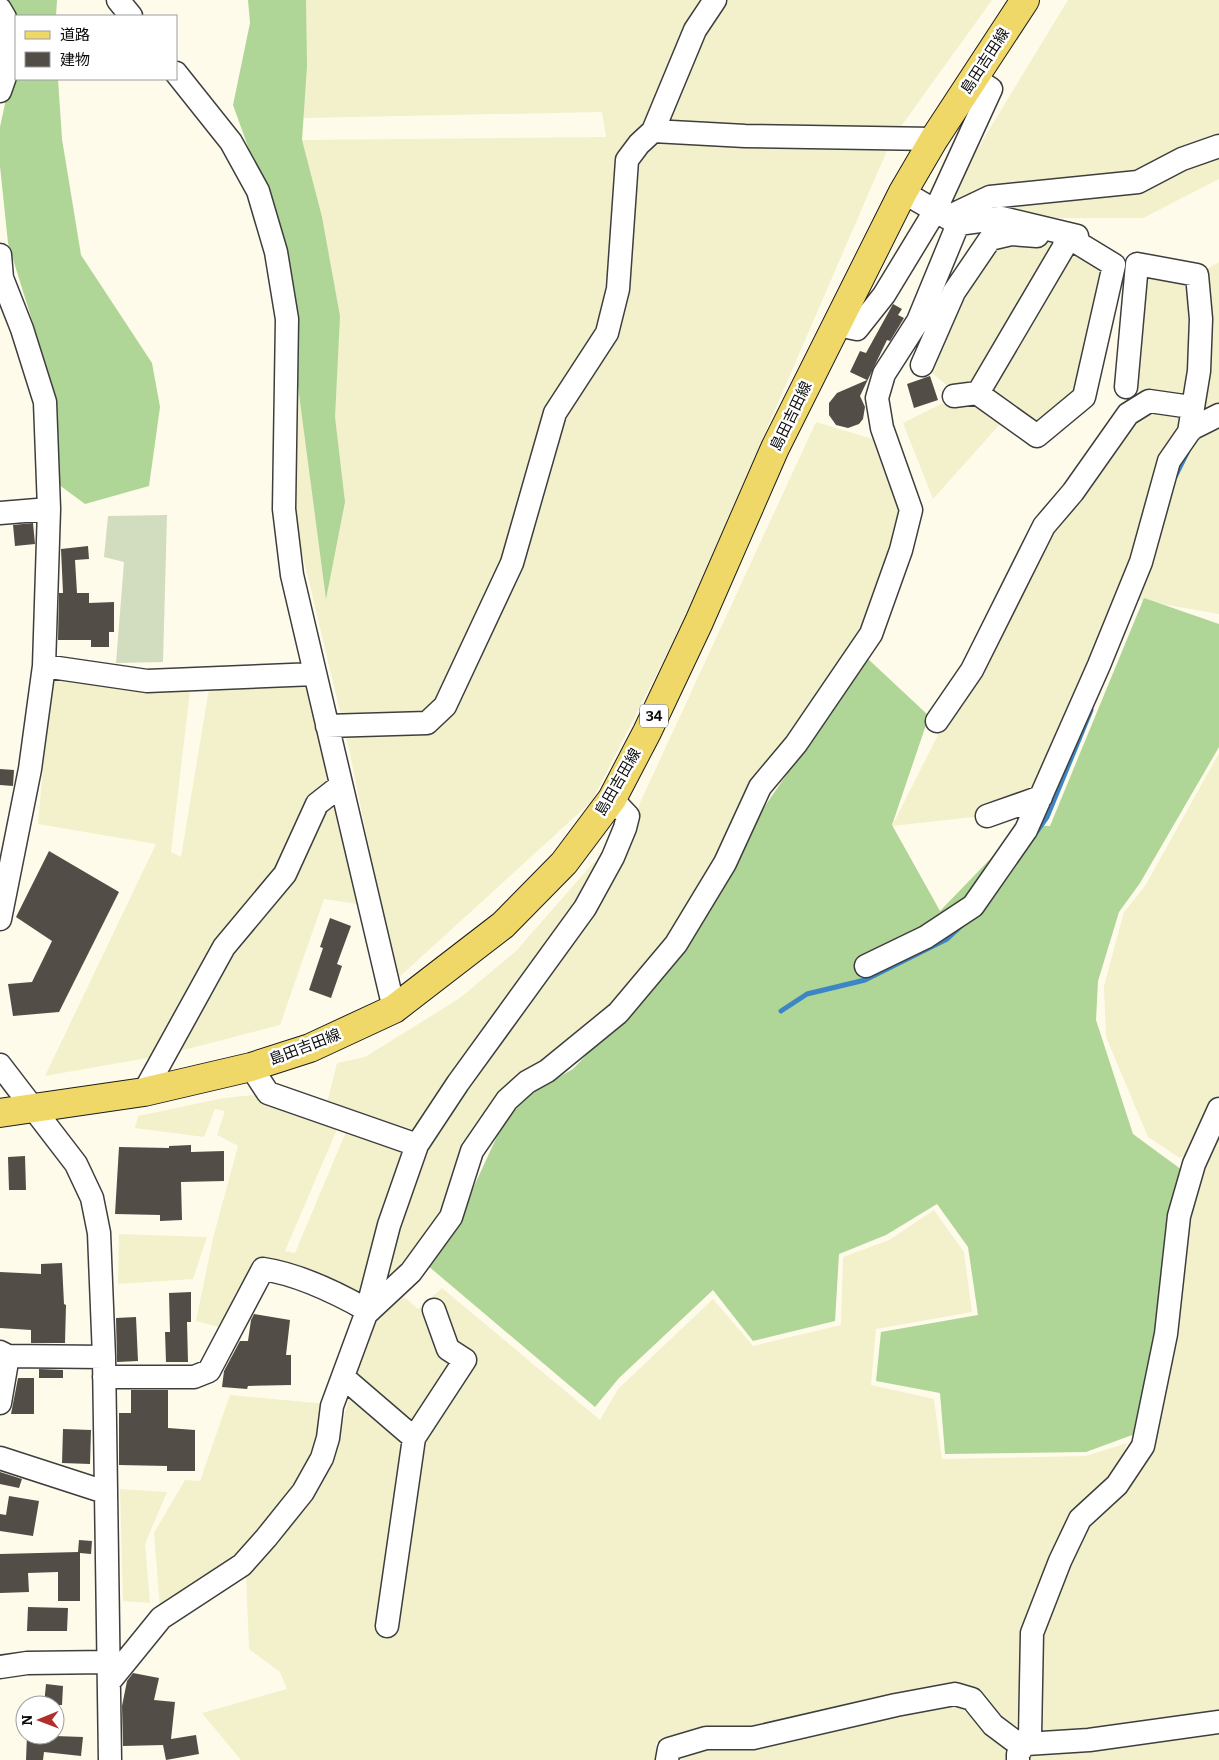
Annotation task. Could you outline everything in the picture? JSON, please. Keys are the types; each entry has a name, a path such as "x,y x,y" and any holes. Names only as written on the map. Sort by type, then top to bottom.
{"main road":[{"name":"島田吉田線","path":"0,1113 144,1092 251,1066 310,1048 394,1009 504,925 564,863 612,799 647,732 699,622 775,448 836,325 930,208 934,139 1024,0"}],"street":[{"path":"118,0 130,15"},
{"path":"327,726 427,723 445,706 512,563 555,413 606,333 618,289 627,160 639,144 653,131 695,30 715,0"},
{"path":"0,9 8,21 13,40 8,71 0,91"},
{"path":"178,76 235,150 258,191 276,252 287,319 284,509 292,575 340,786 394,1009"},
{"path":"836,325 857,329 884,295 991,89 974,78"},
{"path":"653,131 746,136 934,139"},
{"path":"930,208 990,197 1138,182 1182,159 1219,146"},
{"path":"930,208 1002,218 1065,234 1137,264 1197,275 1201,319 1199,371 1188,432"},
{"path":"366,1312 411,1272 451,1217 472,1151 507,1100 527,1082 547,1071 618,1014 676,944 725,863 760,787 796,744 872,634 901,550 911,510 882,428 877,398 884,374 918,322 930,208"},
{"path":"922,365 954,292 990,239 1011,234 1051,238 1065,234 1114,265 1084,397 1037,436 977,393 954,396"},
{"path":"977,393 1065,245 1065,234"},
{"path":"0,255 2,278 22,329 45,402 49,509 44,666 30,769 0,919"},
{"path":"1126,387 1137,264"},
{"path":"937,721 972,670 1044,526 1073,492 1128,414 1149,401 1191,407"},
{"path":"866,966 926,937 973,906 1026,830 1042,797 1141,562 1169,461 1188,432 1219,415"},
{"path":"0,513 49,509"},
{"path":"44,666 147,681 315,674"},
{"path":"144,1092 224,947 285,874 317,804 340,786"},
{"path":"987,816 1042,797"},
{"path":"109,1672 160,1618 242,1565 303,1492 322,1458 328,1438 332,1406 366,1312 389,1225 417,1145 458,1083 585,908 613,858 628,816 612,799"},
{"path":"0,1065 76,1164 92,1198 99,1233 104,1367 110,1760"},
{"path":"251,1066 268,1093 417,1145"},
{"path":"1022,1752 1030,1736 1032,1633 1060,1561 1080,1520 1117,1485 1143,1446 1166,1334 1179,1216 1194,1164 1219,1108"},
{"path":"0,1403 4,1354 194,1377 209,1371 263,1269 275,1271 336,1293 366,1312"},
{"path":"387,1626 414,1438 465,1360 448,1349 434,1310"},
{"path":"342,1377 414,1438"},
{"path":"0,1458 105,1492"},
{"path":"0,1667 27,1663 109,1672"},
{"path":"667,1760 668,1749 706,1738 753,1738 896,1705 954,1694 972,1699 993,1725 1013,1740 1022,1752"},
{"path":"1022,1752 1089,1740 1219,1722"}],"green space":[{"path":"0,0 57,0 56,15 15,15"},
{"path":"248,0 306,0 307,66 302,140 322,217 340,316 335,417 345,502 326,599 277,227 233,105 250,23"},
{"path":"305,0 992,0 892,139 685,618 592,801 396,980 349,749 290,502 302,140 606,137 602,112 303,118"},
{"path":"1068,0 1219,0 1219,179 1143,218 1056,218 944,204"},
{"path":"15,58 15,80 58,80 62,139 81,255 152,363 160,407 149,486 85,504 58,484 53,388 8,243 0,166 0,127"},
{"path":"1063,234 1107,278 1085,393 1043,437 1001,423 933,499 903,423 959,395 922,365 990,239"},
{"path":"1219,262 1219,614 1127,598 1028,811 892,826 1041,531 1128,414 1134,392 1153,397 1126,387 1137,264 1197,275"},
{"path":"816,422 876,440 902,512 859,639 684,921 617,1006 494,1103 446,1210 405,1270 373,1300 416,1165 637,824 639,805"},
{"path":"167,515 163,662 116,663 124,562 104,557 108,516"},
{"path":"1144,598 1219,624 1219,747 1140,883 1119,912 1098,981 1096,1020 1133,1134 1182,1170 1163,1296 1135,1434 1086,1452 945,1454 940,1393 876,1381 881,1332 978,1315 968,1247 937,1204 886,1235 839,1254 835,1321 753,1341 713,1290 619,1378 595,1407 427,1265 463,1210 512,1104 573,1069 673,964 758,816 867,658 929,716 892,825 940,911 1023,825 1050,826"},
{"path":"315,674 357,904 324,899 280,1025 164,1055 45,1076 156,844 38,824 51,679 190,691 171,852 181,857 209,689"},
{"path":"1219,753 1219,1094 1195,1151 1180,1158 1148,1137 1106,1037 1104,986 1124,912 1145,886"},
{"path":"595,861 602,865 414,1133 326,1107 337,1063 365,1057 460,998 516,951"},
{"path":"253,1095 338,1127 285,1251 295,1253 348,1127 406,1151 361,1296 257,1265 223,1328 196,1321 213,1238 238,1146 217,1135 225,1111 215,1109 204,1137 135,1128 138,1116 224,1098"},
{"path":"1219,1131 1219,1717 1038,1737 1038,1668 1047,1617 1068,1564 1093,1517 1127,1490 1146,1448 1193,1193"},
{"path":"934,1210 964,1252 972,1312 876,1329 871,1385 934,1399 942,1459 1086,1456 1127,1443 1114,1481 1078,1510 1023,1667 1016,1729 978,1693 756,1731 693,1734 656,1743 657,1760 241,1760 202,1713 287,1689 280,1672 249,1649 246,1574 316,1494 337,1445 368,1323 402,1295 418,1309 442,1288 600,1420 618,1389 713,1299 753,1346 841,1325 843,1257 889,1240"},
{"path":"119,1234 207,1237 193,1279 118,1284"},
{"path":"230,1395 326,1404 319,1439 291,1494 243,1555 160,1608 154,1533 185,1480 200,1481"},
{"path":"120,1489 167,1492 145,1544 150,1603 123,1601"},
{"path":"957,1704 1010,1752 1009,1760 680,1760 703,1747 758,1747"},
{"path":"1219,1731 1219,1760 1025,1760 1026,1755"}],"building":[{"path":"893,304 902,309 898,315 904,318 890,341 887,340 860,396 865,407 863,419 859,424 848,428 836,425 829,415 829,403 837,393 867,380 850,372 860,351 866,353"},
{"path":"930,376 938,400 914,408 907,384"},
{"path":"33,523 35,544 15,546 13,525"},
{"path":"88,546 89,559 75,560 77,593 89,593 89,603 114,602 114,632 109,632 109,647 91,647 91,640 58,640 59,593 63,593 61,549"},
{"path":"0,769 14,770 13,786 0,785"},
{"path":"49,851 119,892 59,1012 13,1016 8,984 32,982 52,941 16,917"},
{"path":"330,918 351,926 337,964 342,966 331,998 309,990 323,948 320,947"},
{"path":"191,1145 191,1152 224,1151 224,1181 181,1182 182,1220 160,1221 160,1215 115,1214 119,1147 169,1148 169,1146"},
{"path":"25,1156 26,1190 9,1190 8,1157"},
{"path":"62,1263 64,1304 66,1305 65,1343 31,1343 31,1330 0,1328 0,1272 41,1274 41,1264"},
{"path":"191,1292 191,1322 187,1322 188,1362 166,1362 165,1332 170,1332 169,1293"},
{"path":"254,1314 290,1320 286,1355 291,1355 291,1385 248,1386 247,1389 222,1387 224,1371 240,1341 248,1341 251,1320"},
{"path":"136,1317 138,1361 117,1362 116,1318"},
{"path":"39,1369 63,1370 63,1378 39,1378"},
{"path":"18,1378 34,1378 34,1414 11,1414"},
{"path":"131,1390 168,1390 168,1428 195,1430 195,1471 167,1471 167,1466 119,1465 119,1413 131,1413"},
{"path":"63,1429 91,1430 90,1464 62,1463"},
{"path":"0,1472 22,1479 19,1488 0,1484"},
{"path":"9,1496 39,1501 33,1536 0,1531 0,1514 6,1515"},
{"path":"79,1540 92,1541 91,1554 80,1553 80,1601 58,1601 58,1572 28,1573 29,1592 0,1593 0,1554 78,1552"},
{"path":"28,1607 68,1608 67,1631 27,1631"},
{"path":"133,1673 159,1678 154,1700 175,1702 171,1739 196,1735 199,1754 166,1760 163,1745 123,1746 122,1706 127,1681"},
{"path":"46,1684 63,1686 63,1695 45,1695"},
{"path":"65,1736 83,1737 81,1756 44,1752 43,1760 26,1760 27,1745 65,1745"}],"waterway":[{"path":"1175,477 1187,453"},
{"path":"1035,834 1047,817 1091,710"},
{"path":"781,1011 807,994 865,980 947,939 961,926"}]}
